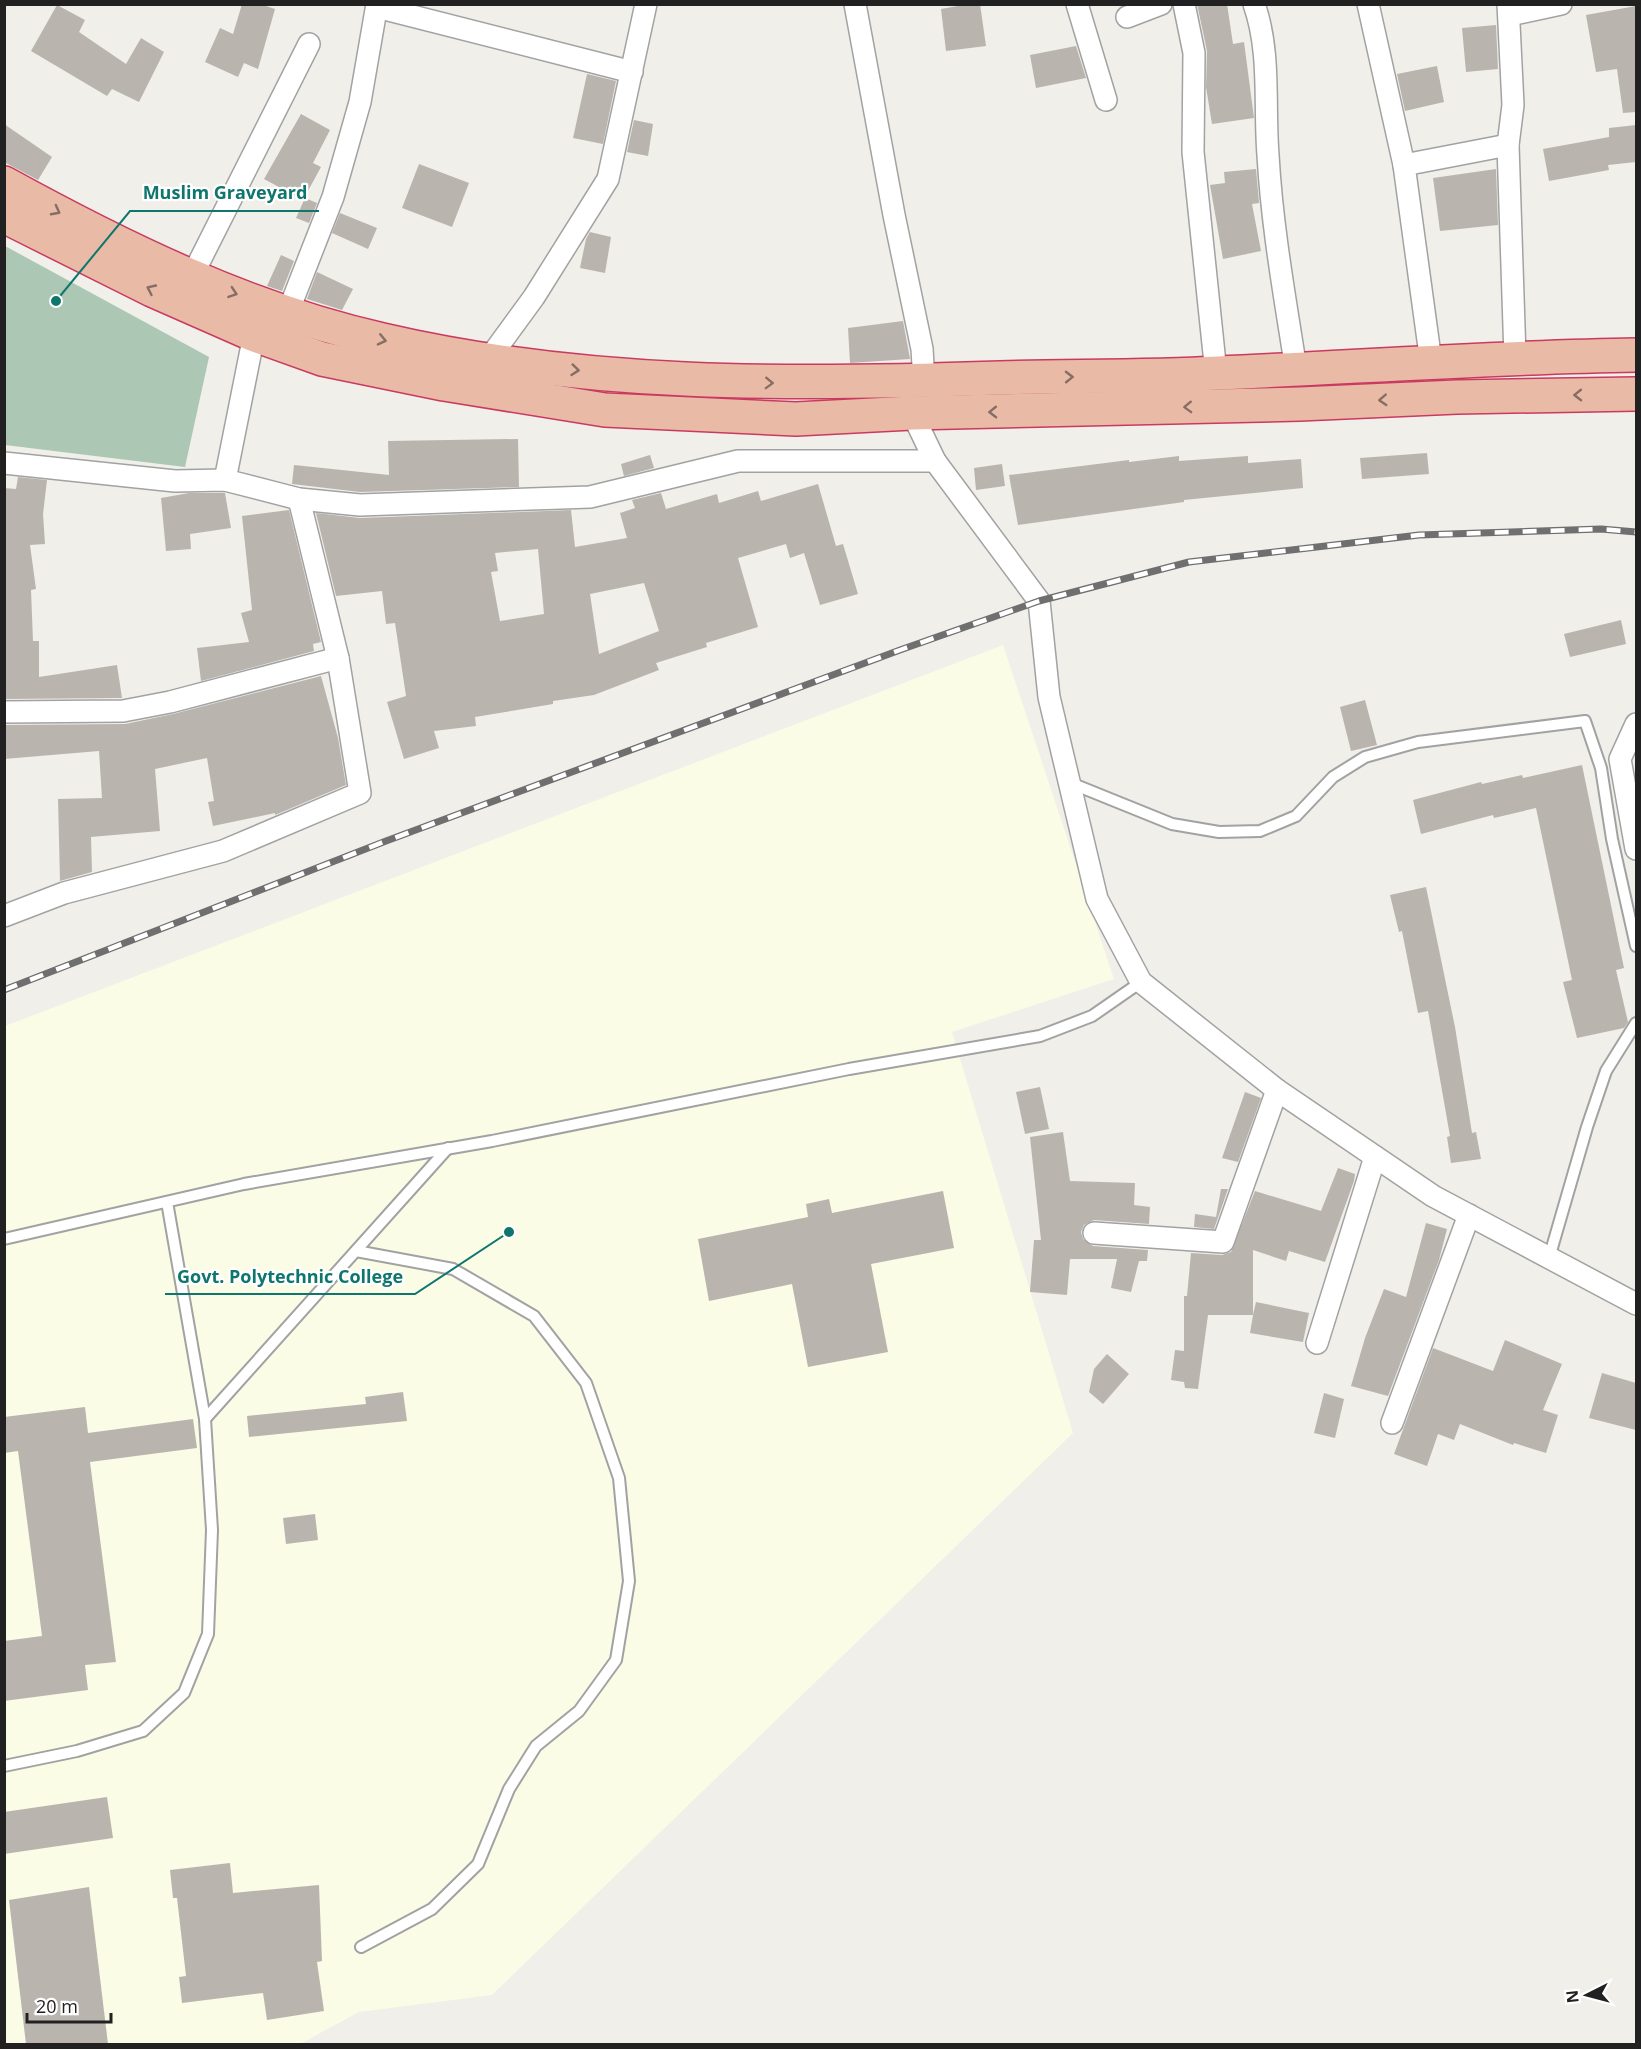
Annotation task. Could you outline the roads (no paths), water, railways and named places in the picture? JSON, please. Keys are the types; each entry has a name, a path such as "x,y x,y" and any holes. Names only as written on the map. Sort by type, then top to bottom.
{"highway":[{"path":"4,183 191,278 276,308 382,340 488,360 660,379 797,383 924,381 1216,373 1515,357 1636,355"},
{"path":"4,216 152,290 252,334 322,359 444,384 605,410 796,419 912,413 1636,394"}],"street":[{"path":"488,360 534,297 608,179 646,4"},
{"path":"855,4 894,215 922,349 924,381"},
{"path":"1077,4 1106,100"},
{"path":"1127,16 1161,4"},
{"path":"1184,4 1194,53 1193,152 1216,373"},
{"path":"1254,4 1264,50 1268,155 1276,249 1296,369"},
{"path":"1368,4 1404,165 1431,362"},
{"path":"1515,357 1508,145 1513,105 1509,10 1561,4"},
{"path":"225,480 252,334 276,308 333,197 360,102 377,6 632,72"},
{"path":"191,278 309,44"},
{"path":"1404,165 1508,145"},
{"path":"912,413 935,461 1039,601 1049,697 1067,782 1097,899 1141,982 1277,1090 1433,1196 1636,1304"},
{"path":"4,463 175,481 225,480 298,499 360,505 590,497 738,461 935,461"},
{"path":"4,916 64,893 223,851 360,793 338,658 298,499"},
{"path":"4,711 123,711 170,702 338,658"},
{"path":"1636,724 1620,759 1636,849"},
{"path":"1094,1233 1223,1242 1277,1090"},
{"path":"1317,1343 1375,1157"},
{"path":"1392,1423 1469,1215"}],"lane":[{"path":"1067,782 1172,824 1219,832 1260,831 1296,816 1333,777 1365,757 1418,742 1585,722 1601,768 1612,839 1636,946"},
{"path":"4,1239 244,1184 448,1148 849,1070 1040,1036 1092,1016 1141,982"},
{"path":"1549,1258 1587,1127 1606,1071 1636,1023"},
{"path":"205,1419 448,1148"},
{"path":"4,1766 78,1751 143,1731 184,1694 208,1634 212,1530 205,1419 167,1202"},
{"path":"356,1251 453,1269 534,1316 586,1383 619,1478 629,1581 616,1660 579,1711 536,1746 509,1789 478,1864 432,1909 361,1947"}],"railway":[{"path":"4,990 386,841 900,650 1039,601 1189,562 1419,535 1601,529 1636,532"}],"place":[{"name":"Muslim Graveyard","path":"56,301"},
{"name":"Govt. Polytechnic College","path":"509,1232"}]}
